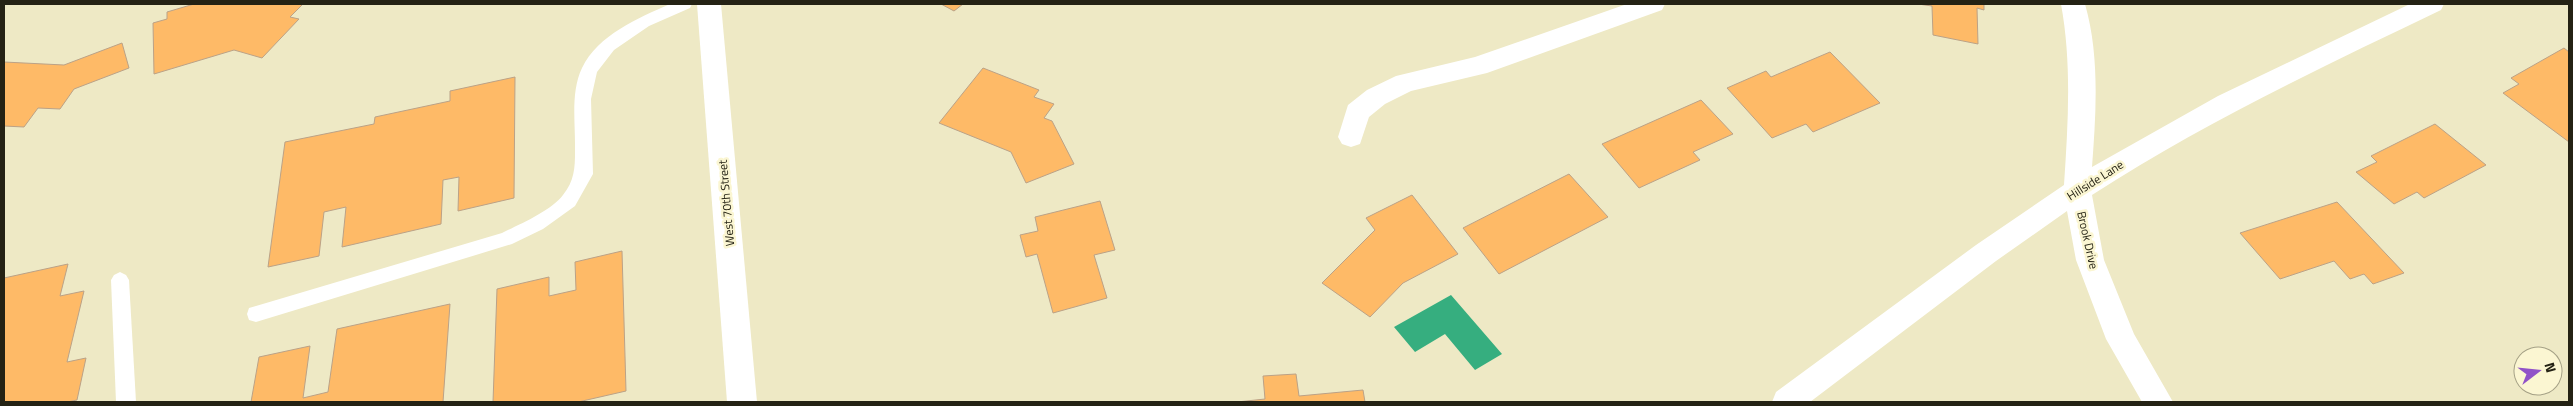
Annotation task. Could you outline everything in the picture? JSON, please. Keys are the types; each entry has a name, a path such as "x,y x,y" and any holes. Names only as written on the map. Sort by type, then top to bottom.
{"street":[{"name":"West 70th Street","path":"709,4 742,402"},
{"path":"1351,137 1357,112 1376,97 1405,83 1478,66 1653,4"},
{"name":"Brook Drive","path":"2073,4 2078,24 2083,105 2077,190 2090,260 2120,339 2158,402"},
{"name":"Hillside Lane","path":"1787,402 2077,190 2240,96 2432,4"}],"lane":[{"path":"256,314 506,239 537,224 569,201 584,174 583,99 589,70 608,46 643,22 684,4"},
{"path":"120,280 126,402"}],"shaded area":[{"path":"1451,295 1502,354 1475,370 1445,334 1415,352 1394,327"}],"building":[{"path":"194,4 303,4 290,17 299,19 262,58 234,50 154,74 153,23 167,19 167,12"},
{"path":"941,4 963,4 954,11"},
{"path":"1918,4 1984,4 1984,10 1977,8 1978,44 1933,35 1932,6"},
{"path":"122,43 129,68 74,89 60,109 38,108 24,127 4,126 4,62 64,65"},
{"path":"2564,48 2569,52 2569,142 2503,93 2519,84 2511,78"},
{"path":"1830,52 1880,103 1813,132 1806,124 1772,138 1727,88 1766,71 1771,77"},
{"path":"983,68 1039,90 1034,97 1054,104 1044,118 1052,121 1074,164 1026,183 1011,152 939,123"},
{"path":"515,77 514,198 458,211 459,177 443,180 441,224 342,247 346,207 324,212 319,256 268,267 285,142 374,124 375,117 450,101 450,91"},
{"path":"1701,100 1733,134 1693,152 1700,160 1639,188 1602,144"},
{"path":"2435,124 2486,165 2424,198 2417,192 2394,204 2356,172 2377,162 2371,156"},
{"path":"1569,174 1608,217 1499,274 1463,228"},
{"path":"1412,195 1458,254 1403,283 1370,317 1322,283 1375,230 1366,218"},
{"path":"1100,201 1115,250 1094,255 1107,298 1053,313 1037,254 1026,257 1020,235 1038,231 1035,217"},
{"path":"2337,202 2404,273 2373,284 2364,274 2350,279 2334,261 2280,279 2240,233"},
{"path":"622,251 626,391 578,402 493,402 497,289 549,277 549,296 576,290 575,262"},
{"path":"68,264 60,296 84,291 67,362 86,358 77,400 67,402 4,402 4,278"},
{"path":"450,304 443,402 251,402 259,357 310,346 303,398 328,392 337,329"},
{"path":"1296,374 1299,396 1363,390 1365,402 1237,402 1265,399 1263,376"}]}
